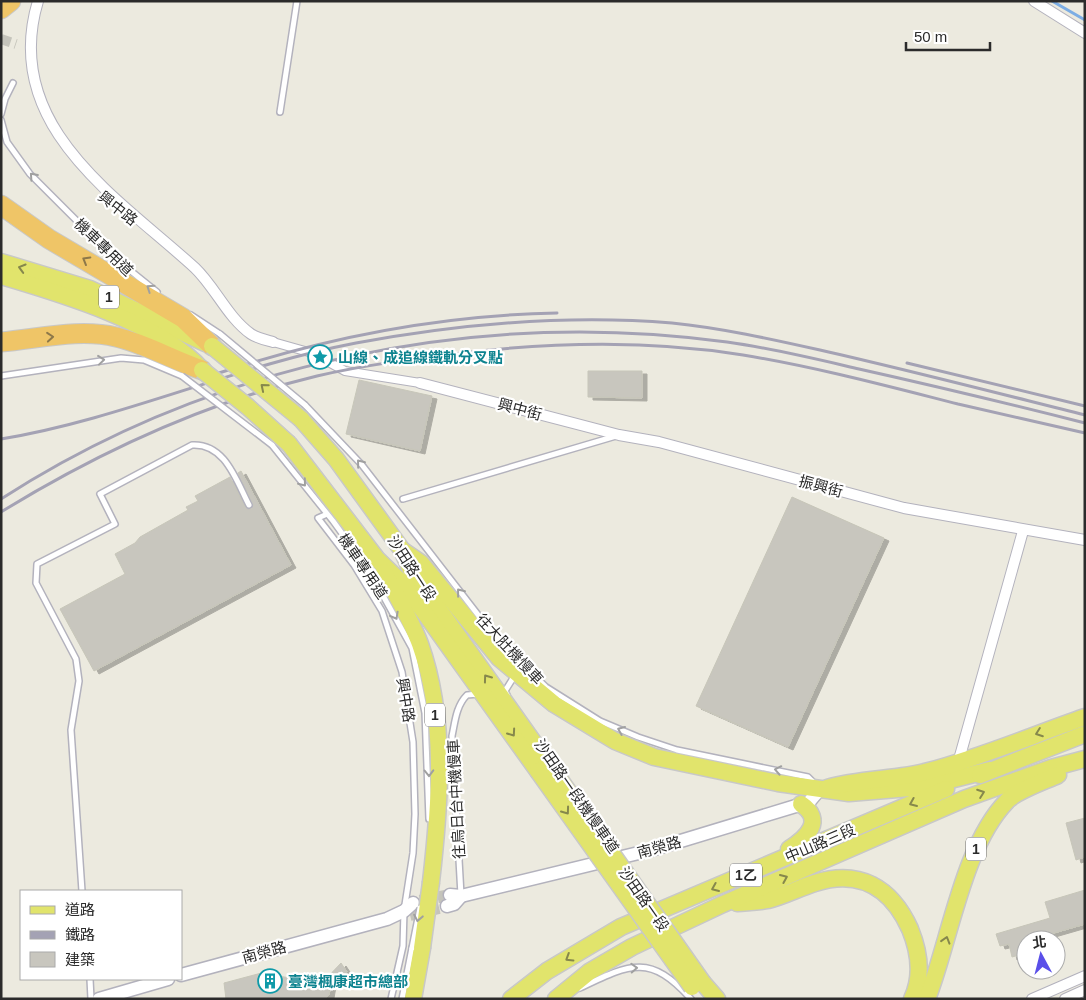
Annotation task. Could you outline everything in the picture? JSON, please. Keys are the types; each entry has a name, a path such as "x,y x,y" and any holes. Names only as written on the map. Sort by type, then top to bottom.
{"highway":[{"path":"1,9 11,1"},
{"path":"1,206 49,239 183,318 216,340"},
{"path":"1,342 100,335 142,344 182,364 202,370"}],"main road":[{"name":"沙田路一段","path":"1,262 90,289 216,340 303,412 402,550 410,570 545,763 699,990 717,999"},
{"name":"沙田路一段","path":"1,276 56,292 121,318 190,355 202,370 248,407 289,444 378,559 407,588 485,695 545,763"},
{"path":"402,550 422,564 499,658 518,667 554,704 587,726 615,741 654,757 820,790 849,793 922,787 990,770"},
{"name":"沙田路一段","path":"378,559 420,644 433,699 439,743 438,821 417,948 413,999"},
{"path":"820,790 853,780 926,772 958,763 1085,717"},
{"name":"中山路三段","path":"512,999 547,972 621,927 990,770 1085,734"},
{"name":"中山路三段","path":"556,999 589,972 632,947 723,904 964,799 1051,768 1085,760"},
{"name":"1","path":"930,995 976,848 991,821 1008,799 1085,760"},
{"path":"765,867 806,836 813,817 810,811 801,804"},
{"path":"723,904 767,900 816,883 842,877 860,880 877,887 890,897 902,912 917,951 919,971 916,990 912,999"}],"street":[{"path":"22,29 38,1"},
{"path":"1034,1 1085,33"},
{"path":"13,78 16,98"},
{"name":"興中路","path":"75,174 195,269 252,335 273,342"},
{"path":"273,342 312,353 345,371 420,383"},
{"name":"興中街","path":"420,383 619,435"},
{"name":"振興街","path":"619,435 659,442 904,508 1085,540"},
{"path":"958,763 1023,530"},
{"name":"南榮路","path":"452,899 651,850 809,802 820,790"},
{"name":"南榮路","path":"182,975 387,919 414,906"},
{"path":"1032,999 1063,983 1085,976"},
{"path":"100,999 165,980"},
{"path":"1065,999 1085,990"}],"lane":[{"path":"280,112 297,1"},
{"path":"1,114 13,78"},
{"name":"機車專用道","path":"1,120 7,142 30,174 110,255 143,283 166,298"},
{"path":"182,308 216,340"},
{"name":"機車專用道","path":"1,376 121,358 144,360 182,376 272,445 333,521 370,572 412,648 425,714 429,765 427,885 414,906 417,948 402,999"},
{"name":"往大肚機慢車","path":"303,412 348,448 518,667"},
{"path":"403,499 619,435"},
{"path":"82,890 71,730 79,681 76,660 36,583 38,564 115,524 100,494 192,445 201,444 215,450 229,466 249,504"},
{"name":"興中路","path":"325,515 318,518 354,566 382,611 402,672 413,742 415,814 413,853 414,906"},
{"name":"沙田路一段機慢車道","path":"518,667 505,691 545,763"},
{"name":"往烏日台中機慢車","path":"452,899 452,736 455,717 462,699 471,694 485,695"},
{"path":"723,904 767,904 817,886 842,881 859,884 875,891 899,914 914,953 916,970 914,988 908,999"},
{"path":"391,999 414,906"},
{"path":"556,999 618,970 636,967 658,970 674,980 723,999"},
{"path":"90,980 91,999"}],"building":[{"path":"588,371 642,371 642,398 588,397"},
{"path":"359,380 432,396 420,451 346,434"},
{"path":"241,471 291,565 94,671 60,609 125,574 115,554 135,543 140,537 188,510 186,507 198,501 195,496 230,477 245,507 251,509 253,504 238,473"},
{"path":"792,497 884,538 788,747 696,706"},
{"path":"1085,818 1085,857 1076,860 1066,823"},
{"path":"1085,890 1085,924 1064,930 1016,930 1016,956 1012,957 1009,944 1000,946 996,934 1050,918 1045,902"},
{"name":"臺灣楓康超市總部","path":"341,963 347,972 331,984 329,995 325,999 226,999 224,983 269,971 274,978 278,976 322,983"}],"waterway":[{"path":"1052,1 1085,20"}],"tunnel":[{"path":"1,39 16,44"},
{"path":"420,901 450,895"},
{"path":"410,915 447,906"}],"railway":[{"path":"219,373 302,349 386,330 471,318 557,313"},
{"path":"1,439 90,419 266,365 356,343 473,326 553,320 632,320 690,325 727,331 853,358 1085,415"},
{"path":"1,499 83,452 169,412 258,380 350,356 444,341 538,333 633,333 744,344 916,382 1085,423"},
{"path":"1,512 76,469 114,450 193,415 234,400 317,376 371,365 497,349 602,344 708,350 824,371 1085,433"},
{"path":"907,363 1085,406"}],"place":[{"name":"山線、成追線鐵軌分叉點","path":"320,357"},
{"name":"臺灣楓康超市總部","path":"270,981"}]}
